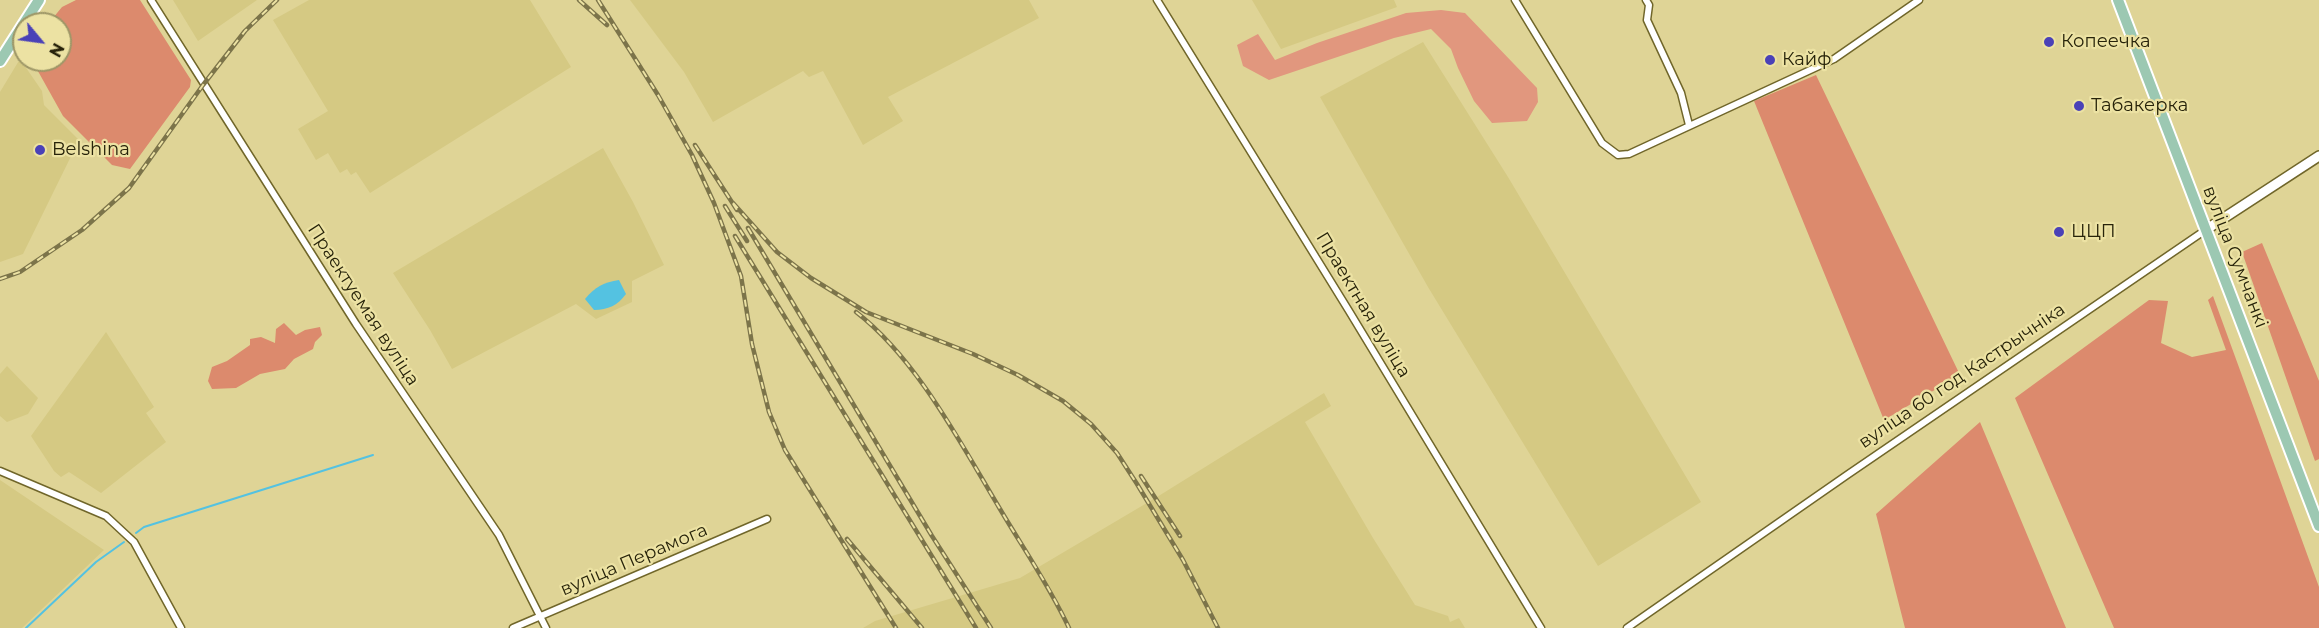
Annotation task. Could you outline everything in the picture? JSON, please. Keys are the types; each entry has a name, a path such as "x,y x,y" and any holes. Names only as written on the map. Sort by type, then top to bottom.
{"main road":[{"path":"0,61 39,0"},
{"name":"вуліца Сумчанкі","path":"2118,0 2319,526"}],"street":[{"name":"Праектуемая вуліца","path":"151,0 356,324 499,535 546,628"},
{"name":"Праектная вуліца","path":"1157,0 1339,294 1541,628"},
{"path":"1515,0 1602,143 1618,155 1629,154 1834,59 1919,0"},
{"path":"1646,0 1649,5 1647,20 1681,93 1689,126"},
{"name":"вуліца 60 год Кастрычніка","path":"1627,628 2207,229 2319,156"},
{"path":"0,471 106,516 134,542 181,628"},
{"name":"вуліца Перамога","path":"513,628 767,519"}],"shaded area":[{"path":"76,0 140,0 191,80 190,87 130,169 112,165 63,116 39,72 72,72 72,12 58,12 62,7"},
{"path":"173,0 257,0 198,41"},
{"path":"309,0 530,0 571,67 370,193 356,172 351,175 347,169 340,173 328,153 316,160 298,129 328,111 273,20"},
{"path":"630,0 1029,0 1039,18 888,97 903,121 863,145 823,71 809,77 803,71 713,122 684,72"},
{"path":"1252,0 1394,0 1397,7 1281,49"},
{"path":"1441,10 1465,13 1537,88 1538,102 1527,121 1492,123 1474,101 1451,49 1431,29 1394,38 1269,80 1243,66 1237,45 1258,34 1275,60 1317,43 1406,13"},
{"path":"1423,42 1508,177 1701,502 1598,566 1428,287 1320,97"},
{"path":"12,72 29,72 42,91 44,105 79,140 23,254 0,262 0,92"},
{"path":"1816,75 1960,375 1884,420 1754,101"},
{"path":"603,148 664,265 632,281 632,302 596,319 576,304 452,369 393,273"},
{"path":"2262,243 2319,381 2319,459 2315,461 2242,252"},
{"path":"2213,296 2319,587 2319,628 2114,628 2015,398 2149,300 2168,301 2161,343 2192,357 2226,350 2208,300"},
{"path":"284,323 296,335 305,330 320,327 322,335 315,342 313,349 294,359 285,369 260,374 236,388 212,389 208,381 212,367 227,361 250,345 250,339 261,337 275,343 276,329"},
{"path":"106,332 154,407 146,413 166,442 101,493 69,472 61,477 54,471 31,436"},
{"path":"7,366 38,398 28,414 7,422 0,416 0,374"},
{"path":"1324,393 1331,406 1305,422 1373,538 1415,605 1448,616 1450,622 1459,618 1465,628 863,628 875,621 1020,578 1157,497"},
{"path":"1980,422 2066,628 1905,628 1876,514"},
{"path":"0,480 104,550 22,628 0,628"}],"water":[{"path":"619,280 626,294 623,298 612,306 594,310 585,299 600,286"}],"waterway":[{"path":"136,533 144,527 373,455"},
{"path":"26,628 96,562 124,542"}],"railway":[{"path":"0,279 20,272 82,230 129,188 245,31 277,0"},
{"path":"579,0 607,25"},
{"path":"598,0 658,95 692,155 714,203 741,276 752,344 769,412 785,450 896,628"},
{"path":"695,145 737,210"},
{"path":"733,203 777,252 811,278 866,312 973,354 1018,375 1063,401 1091,424 1117,453 1137,484 1183,560 1218,628"},
{"path":"725,206 747,241"},
{"path":"748,228 932,536 991,628"},
{"path":"735,236 976,628"},
{"path":"856,312 899,353 936,404 1045,583 1069,628"},
{"path":"1141,476 1180,536"},
{"path":"847,539 922,628"}],"place":[{"name":"Копеечка","path":"2049,42"},
{"name":"Кайф","path":"1770,60"},
{"name":"Табакерка","path":"2079,106"},
{"name":"Belshina","path":"40,150"},
{"name":"ЦЦП","path":"2059,232"}]}
